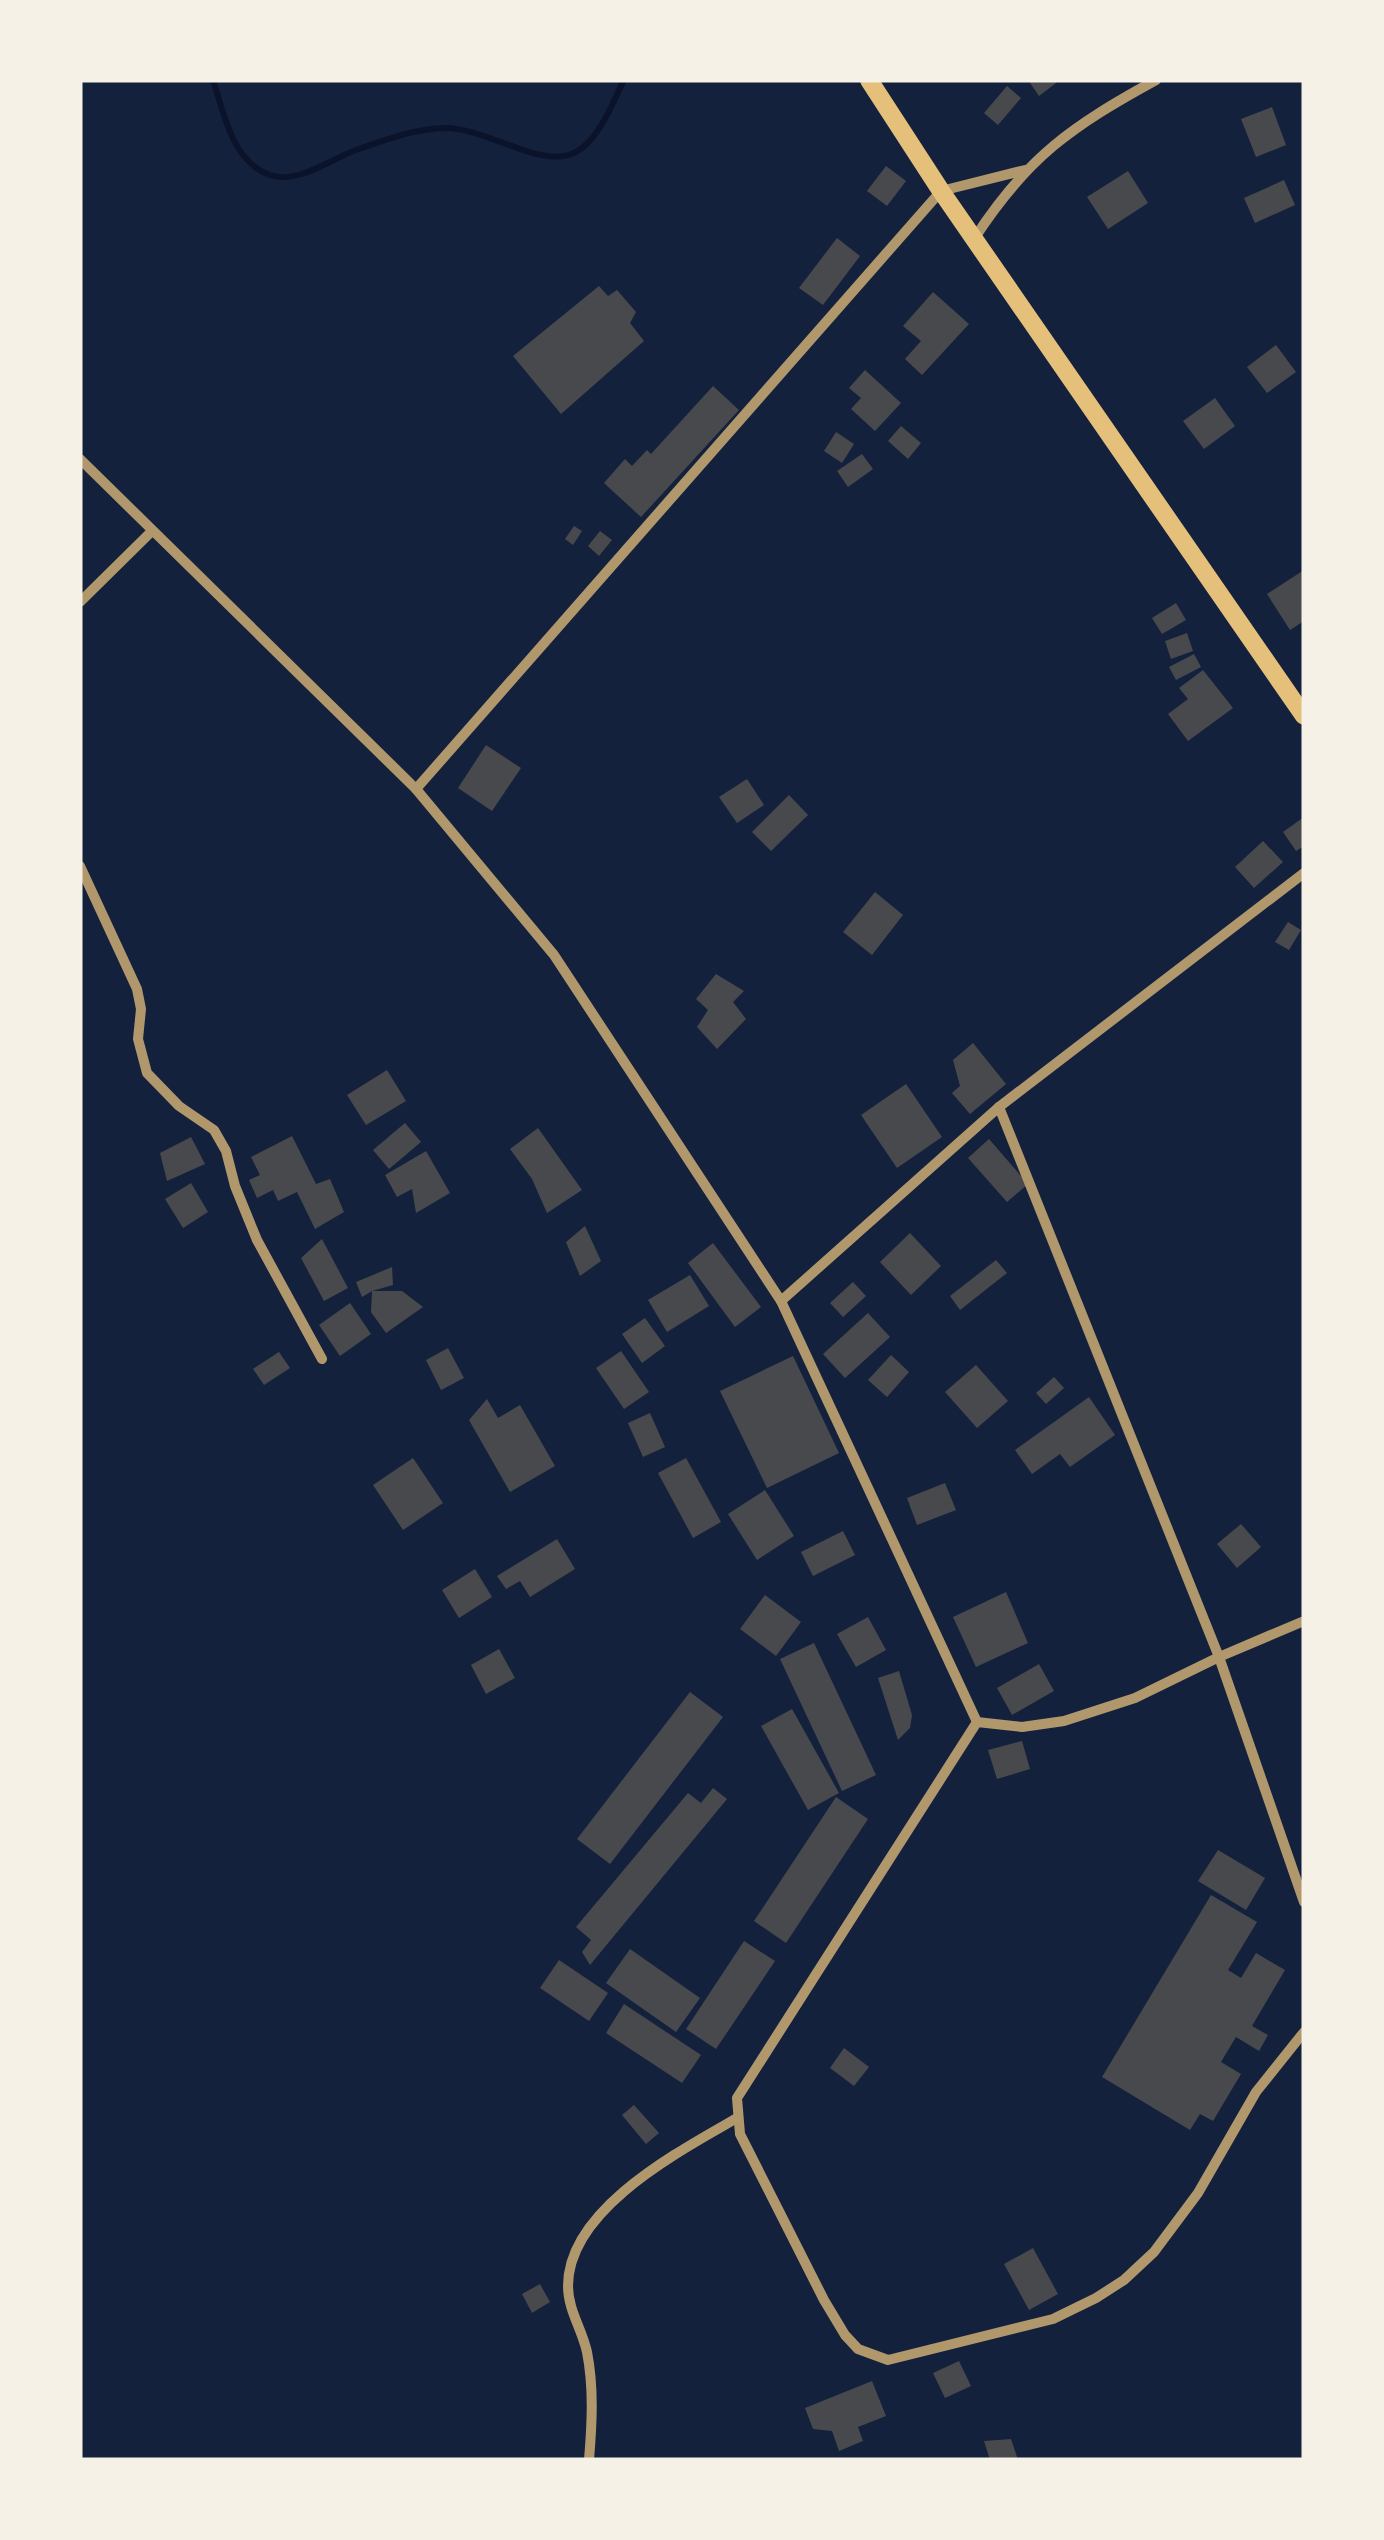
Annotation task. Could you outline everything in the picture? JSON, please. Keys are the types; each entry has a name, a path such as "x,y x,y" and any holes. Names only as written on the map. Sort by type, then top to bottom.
{"main road":[{"path":"869,80 941,191 1304,716"}],"street":[{"path":"974,239 1024,170 1053,144 1108,105 1156,80"},
{"path":"416,789 941,191 1024,170"},
{"path":"80,460 416,789 572,980 781,1301 978,1722"},
{"path":"80,602 151,532"},
{"path":"80,866 137,989 141,1009 138,1039 147,1073 179,1106 214,1130 226,1151 234,1186 257,1240 322,1358"},
{"path":"781,1301 998,1106 1304,873"},
{"path":"998,1106 1218,1658 1304,1902"},
{"path":"978,1722 1022,1727 1064,1721 1135,1698 1304,1622"},
{"path":"978,1722 737,2098 737,2118 748,2151 845,2334 858,2349 888,2360 1052,2319 1124,2280 1154,2252 1198,2193 1256,2092 1304,2032"},
{"path":"589,2460 592,2390 568,2284 574,2257 584,2236 634,2181 737,2118"}],"building":[{"path":"1028,80 1060,80 1039,96"},
{"path":"1007,86 1021,98 998,125 984,113"},
{"path":"1272,107 1286,145 1256,157 1241,119"},
{"path":"886,166 906,181 887,206 867,191"},
{"path":"1128,171 1148,203 1108,229 1087,197"},
{"path":"1284,180 1295,205 1255,223 1244,198"},
{"path":"837,238 860,256 823,305 799,288"},
{"path":"599,286 608,296 617,290 636,312 630,323 644,341 561,414 513,356"},
{"path":"933,292 969,324 922,375 905,359 921,341 903,326"},
{"path":"1276,345 1296,372 1267,393 1247,367"},
{"path":"865,370 901,403 875,431 851,409 861,398 849,388"},
{"path":"713,386 739,410 641,517 604,483 625,459 632,466 647,450 651,454"},
{"path":"1215,398 1235,426 1204,449 1183,421"},
{"path":"901,426 921,443 908,459 888,441"},
{"path":"836,432 854,444 842,463 824,451"},
{"path":"862,454 873,469 848,487 837,471"},
{"path":"574,526 582,531 573,545 565,539"},
{"path":"600,531 612,540 599,556 588,546"},
{"path":"1304,570 1304,621 1290,630 1267,594"},
{"path":"1176,603 1186,620 1162,634 1152,618"},
{"path":"1187,633 1193,651 1171,659 1165,641"},
{"path":"1194,654 1201,667 1176,680 1169,667"},
{"path":"1203,670 1233,708 1188,741 1168,714 1188,699 1179,688"},
{"path":"486,745 521,768 492,811 458,788"},
{"path":"747,779 764,805 737,823 719,797"},
{"path":"789,795 808,815 771,851 752,832"},
{"path":"1304,817 1304,846 1296,851 1283,832"},
{"path":"1263,841 1283,862 1254,888 1235,867"},
{"path":"875,892 903,915 872,955 843,932"},
{"path":"1288,922 1301,930 1289,950 1275,942"},
{"path":"716,974 744,991 733,1002 746,1019 717,1049 697,1027 708,1010 696,999"},
{"path":"973,1043 1006,1084 970,1114 952,1093 960,1086 953,1060"},
{"path":"387,1070 406,1101 366,1125 347,1095"},
{"path":"906,1084 942,1137 897,1168 861,1115"},
{"path":"405,1123 421,1142 389,1169 373,1150"},
{"path":"538,1128 582,1190 547,1213 532,1179 510,1149"},
{"path":"292,1136 316,1184 330,1179 344,1212 315,1229 297,1192 278,1201 273,1190 257,1198 249,1180 260,1175 251,1157"},
{"path":"191,1137 205,1164 167,1181 160,1153"},
{"path":"989,1139 1028,1184 1007,1202 968,1158"},
{"path":"426,1151 450,1193 416,1213 412,1189 397,1197 385,1175"},
{"path":"191,1183 208,1212 183,1228 165,1199"},
{"path":"585,1226 601,1261 580,1276 566,1242"},
{"path":"910,1233 941,1266 911,1295 880,1262"},
{"path":"322,1239 348,1288 324,1301 301,1258"},
{"path":"713,1243 761,1307 735,1327 688,1263"},
{"path":"996,1260 1007,1273 960,1310 950,1296"},
{"path":"392,1267 393,1285 362,1297 356,1282"},
{"path":"690,1275 709,1306 667,1332 648,1300"},
{"path":"853,1282 866,1296 843,1317 830,1303"},
{"path":"372,1291 402,1291 423,1307 386,1333 371,1312"},
{"path":"350,1303 371,1334 340,1356 319,1325"},
{"path":"868,1313 890,1337 845,1378 823,1354"},
{"path":"645,1318 665,1346 642,1363 622,1334"},
{"path":"448,1348 464,1378 441,1390 426,1360"},
{"path":"621,1351 649,1392 624,1409 596,1368"},
{"path":"279,1352 290,1368 264,1385 253,1369"},
{"path":"891,1355 909,1372 887,1397 868,1380"},
{"path":"793,1356 839,1453 767,1488 720,1391"},
{"path":"976,1365 1008,1401 977,1428 945,1392"},
{"path":"1054,1377 1064,1388 1046,1404 1036,1393"},
{"path":"1089,1397 1115,1435 1070,1467 1060,1454 1032,1474 1015,1450"},
{"path":"487,1399 498,1418 520,1405 555,1466 510,1492 469,1420"},
{"path":"650,1413 665,1447 643,1457 628,1423"},
{"path":"413,1458 443,1503 403,1530 373,1485"},
{"path":"686,1458 721,1522 693,1538 658,1473"},
{"path":"945,1483 956,1510 917,1525 907,1498"},
{"path":"765,1490 794,1536 757,1560 728,1514"},
{"path":"1241,1524 1261,1547 1237,1568 1217,1544"},
{"path":"843,1531 855,1555 813,1576 801,1552"},
{"path":"557,1539 575,1569 530,1597 520,1581 506,1589 497,1576"},
{"path":"475,1569 492,1597 459,1618 442,1590"},
{"path":"1006,1592 1028,1643 976,1667 953,1617"},
{"path":"765,1595 801,1622 776,1656 740,1629"},
{"path":"868,1617 886,1650 856,1667 837,1634"},
{"path":"814,1643 876,1775 842,1791 780,1659"},
{"path":"499,1649 515,1678 486,1694 471,1665"},
{"path":"1039,1664 1054,1691 1012,1715 997,1688"},
{"path":"899,1671 912,1715 910,1728 898,1740 878,1678"},
{"path":"690,1692 723,1717 610,1864 577,1839"},
{"path":"792,1709 839,1793 808,1810 761,1726"},
{"path":"1022,1741 1030,1769 997,1779 988,1750"},
{"path":"713,1788 727,1799 590,1965 582,1952 591,1940 576,1927 688,1793 701,1803"},
{"path":"836,1797 868,1819 786,1943 754,1921"},
{"path":"1218,1850 1265,1878 1246,1910 1198,1881"},
{"path":"1211,1895 1257,1922 1228,1970 1241,1978 1256,1953 1285,1970 1252,2026 1268,2035 1259,2051 1236,2037 1221,2062 1241,2074 1213,2121 1200,2114 1190,2130 1102,2077"},
{"path":"744,1941 775,1961 716,2049 686,2029"},
{"path":"630,1949 700,1998 676,2032 606,1983"},
{"path":"559,1960 608,1993 589,2021 540,1988"},
{"path":"624,2004 701,2055 682,2083 606,2033"},
{"path":"844,2048 869,2067 854,2086 830,2068"},
{"path":"634,2105 659,2133 646,2144 622,2115"},
{"path":"1033,2248 1058,2294 1029,2310 1004,2264"},
{"path":"540,2284 550,2302 532,2313 522,2294"},
{"path":"959,2361 971,2386 945,2398 933,2373"},
{"path":"872,2381 886,2416 858,2427 863,2441 839,2451 832,2431 813,2429 805,2408"},
{"path":"1011,2439 1018,2460 990,2460 984,2441"}],"waterway":[{"path":"213,80 238,148 257,169 280,177 302,174 388,139 445,128 475,133 536,154 575,153 593,137 624,80"}]}
